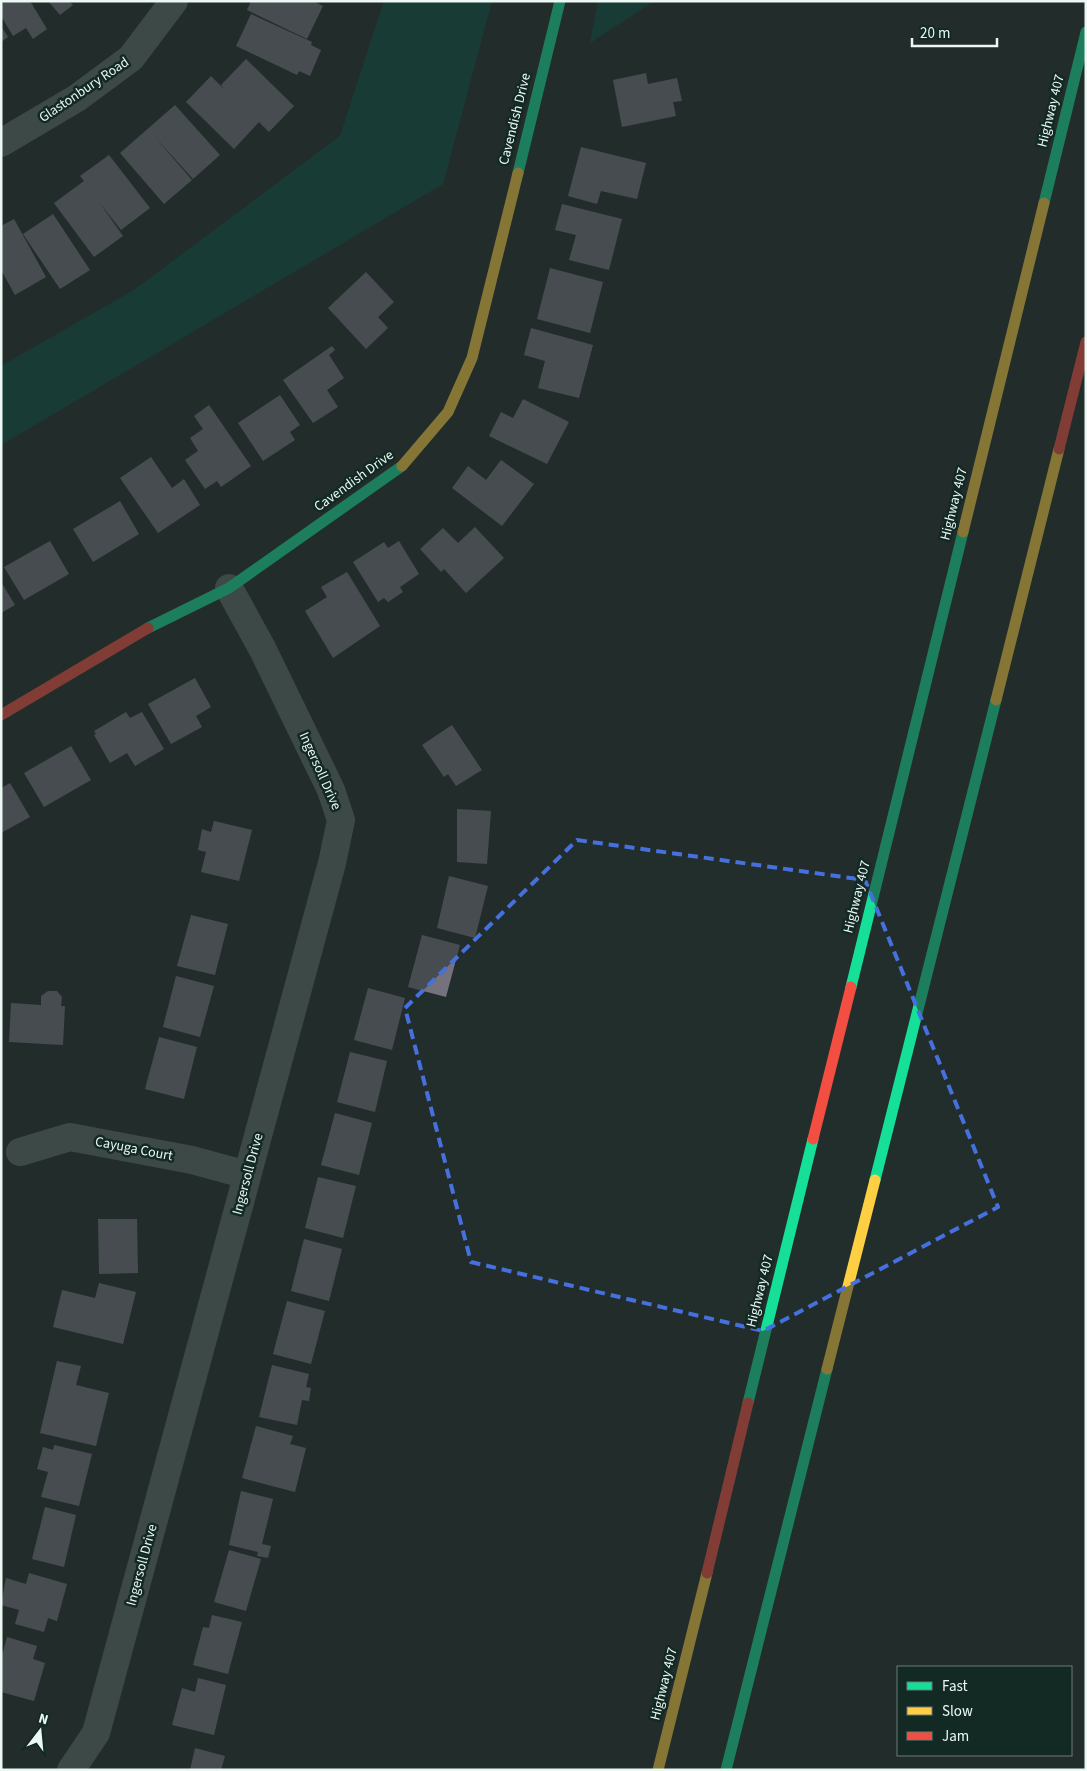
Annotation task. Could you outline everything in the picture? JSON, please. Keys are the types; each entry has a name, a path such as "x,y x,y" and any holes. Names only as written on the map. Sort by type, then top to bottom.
{"main road":[{"name":"Cavendish Drive","path":"1,716 156,623 229,588 399,470 448,412 472,358 560,1"},
{"name":"Highway 407","path":"658,1770 1086,32"},
{"path":"726,1770 1086,342"}],"street":[{"name":"Glastonbury Road","path":"1,143 77,98 132,58 174,1"},
{"name":"Ingersoll Drive","path":"71,1770 96,1734 329,873 341,820 331,790 319,764 263,650 229,588"},
{"name":"Cayuga Court","path":"20,1152 70,1137 192,1160 247,1175"}],"highlighted area":[{"path":"577,840 865,880 998,1207 763,1331 471,1262 405,1008"}],"green space":[{"path":"384,1 492,1 443,184 1,445 1,366 134,290 340,136"},
{"path":"598,1 654,1 590,43"}],"building":[{"path":"1,1 30,1 47,29 33,39 26,28 13,36 1,16"},
{"path":"48,1 69,1 73,5 60,15"},
{"path":"251,1 313,1 323,6 307,39 247,10"},
{"path":"251,14 312,42 311,45 321,50 310,76 299,71 297,75 236,46"},
{"path":"1,26 8,37 1,42"},
{"path":"246,59 294,106 269,132 259,122 234,149 186,102 211,76 225,90 221,85"},
{"path":"646,73 648,84 677,78 682,101 673,102 676,116 622,127 613,80"},
{"path":"175,105 220,155 193,179 154,136 192,180 164,204 120,153"},
{"path":"581,147 646,163 637,199 601,191 597,204 568,196"},
{"path":"109,155 150,208 121,230 99,202 123,236 94,257 54,203 84,181 80,176"},
{"path":"562,204 622,219 609,270 569,260 576,235 555,230"},
{"path":"53,214 90,270 60,289 23,234"},
{"path":"14,219 46,277 15,295 1,270 1,226"},
{"path":"550,268 603,282 590,333 537,319"},
{"path":"366,272 394,302 378,317 388,328 366,349 328,308"},
{"path":"531,328 593,345 579,398 538,388 545,361 524,355"},
{"path":"332,346 335,350 329,355 344,378 327,390 338,407 313,423 283,380"},
{"path":"280,395 300,425 290,432 295,440 263,461 238,423"},
{"path":"523,399 569,422 547,464 489,436 501,412 513,418"},
{"path":"209,405 251,466 221,487 217,481 205,489 185,460 198,451 190,438 203,429 194,416"},
{"path":"151,457 172,488 184,479 200,505 158,533 120,478"},
{"path":"501,460 534,484 502,526 452,488 468,466 486,480"},
{"path":"120,501 139,534 93,562 73,529"},
{"path":"475,527 504,558 466,593 444,569 441,572 420,549 443,528 458,543"},
{"path":"50,541 69,574 24,600 4,567"},
{"path":"399,541 419,574 400,587 403,592 388,602 384,598 378,602 353,562 384,542 388,548"},
{"path":"347,572 380,626 333,658 305,611 327,597 321,587"},
{"path":"1,582 15,605 1,613"},
{"path":"195,678 211,707 196,716 202,727 171,744 148,704"},
{"path":"126,712 130,718 142,712 164,749 135,766 127,753 110,763 94,735 96,734 94,731"},
{"path":"452,725 482,770 456,786 448,774 444,777 422,745"},
{"path":"71,746 91,780 44,807 24,773"},
{"path":"10,783 30,817 1,833 1,788"},
{"path":"457,809 491,811 487,864 457,862"},
{"path":"214,821 252,830 239,881 201,872 206,852 198,850 202,829 211,832"},
{"path":"449,876 488,886 475,938 437,928"},
{"path":"191,915 228,924 215,975 177,966"},
{"path":"422,935 460,945 446,997 408,987"},
{"path":"176,976 214,986 200,1037 163,1027"},
{"path":"368,988 405,998 392,1050 354,1040"},
{"path":"48,991 57,991 62,997 61,1006 65,1006 63,1045 9,1042 11,1003 41,1005 41,996"},
{"path":"159,1037 197,1047 184,1099 145,1089"},
{"path":"350,1052 387,1061 375,1112 337,1102"},
{"path":"335,1113 372,1123 359,1175 321,1165"},
{"path":"318,1177 356,1186 343,1238 305,1228"},
{"path":"98,1219 137,1219 138,1273 99,1274"},
{"path":"304,1239 342,1249 329,1301 291,1291"},
{"path":"99,1283 136,1292 123,1344 53,1327 62,1290 95,1298"},
{"path":"287,1301 325,1311 311,1364 273,1354"},
{"path":"57,1361 81,1366 76,1385 109,1393 96,1446 40,1433"},
{"path":"272,1365 309,1374 306,1387 311,1388 309,1401 302,1400 297,1425 259,1417"},
{"path":"256,1426 293,1436 290,1444 306,1448 295,1492 242,1478"},
{"path":"54,1445 92,1454 79,1506 41,1497 48,1472 37,1469 43,1447 53,1450"},
{"path":"241,1491 273,1499 262,1544 271,1546 268,1558 257,1556 258,1552 229,1545"},
{"path":"45,1507 76,1515 64,1567 32,1559"},
{"path":"229,1550 261,1559 246,1611 214,1602"},
{"path":"29,1573 67,1584 57,1621 48,1618 44,1632 15,1624 19,1610 1,1605 6,1578 26,1584"},
{"path":"212,1615 242,1622 228,1674 193,1665 203,1627 209,1628"},
{"path":"7,1637 37,1646 33,1659 45,1663 34,1701 1,1692 1,1651 3,1652"},
{"path":"198,1678 226,1685 214,1735 172,1725 182,1688 195,1692"},
{"path":"195,1748 225,1756 221,1770 190,1770"}],"traffic: fast":[{"path":"518,173 560,1"},
{"path":"1044,203 1086,32"},
{"path":"148,628 229,588 402,466"},
{"path":"851,987 963,532"},
{"path":"875,1180 996,700"},
{"path":"748,1403 813,1139"},
{"path":"726,1770 827,1369"}],"traffic: slow":[{"path":"402,466 448,412 472,358 518,173"},
{"path":"963,532 1044,203"},
{"path":"996,700 1059,449"},
{"path":"827,1369 875,1180"},
{"path":"658,1770 707,1573"}],"traffic: jam":[{"path":"1059,449 1086,342"},
{"path":"1,715 148,628"},
{"path":"813,1139 851,987"},
{"path":"707,1573 748,1403"}]}
